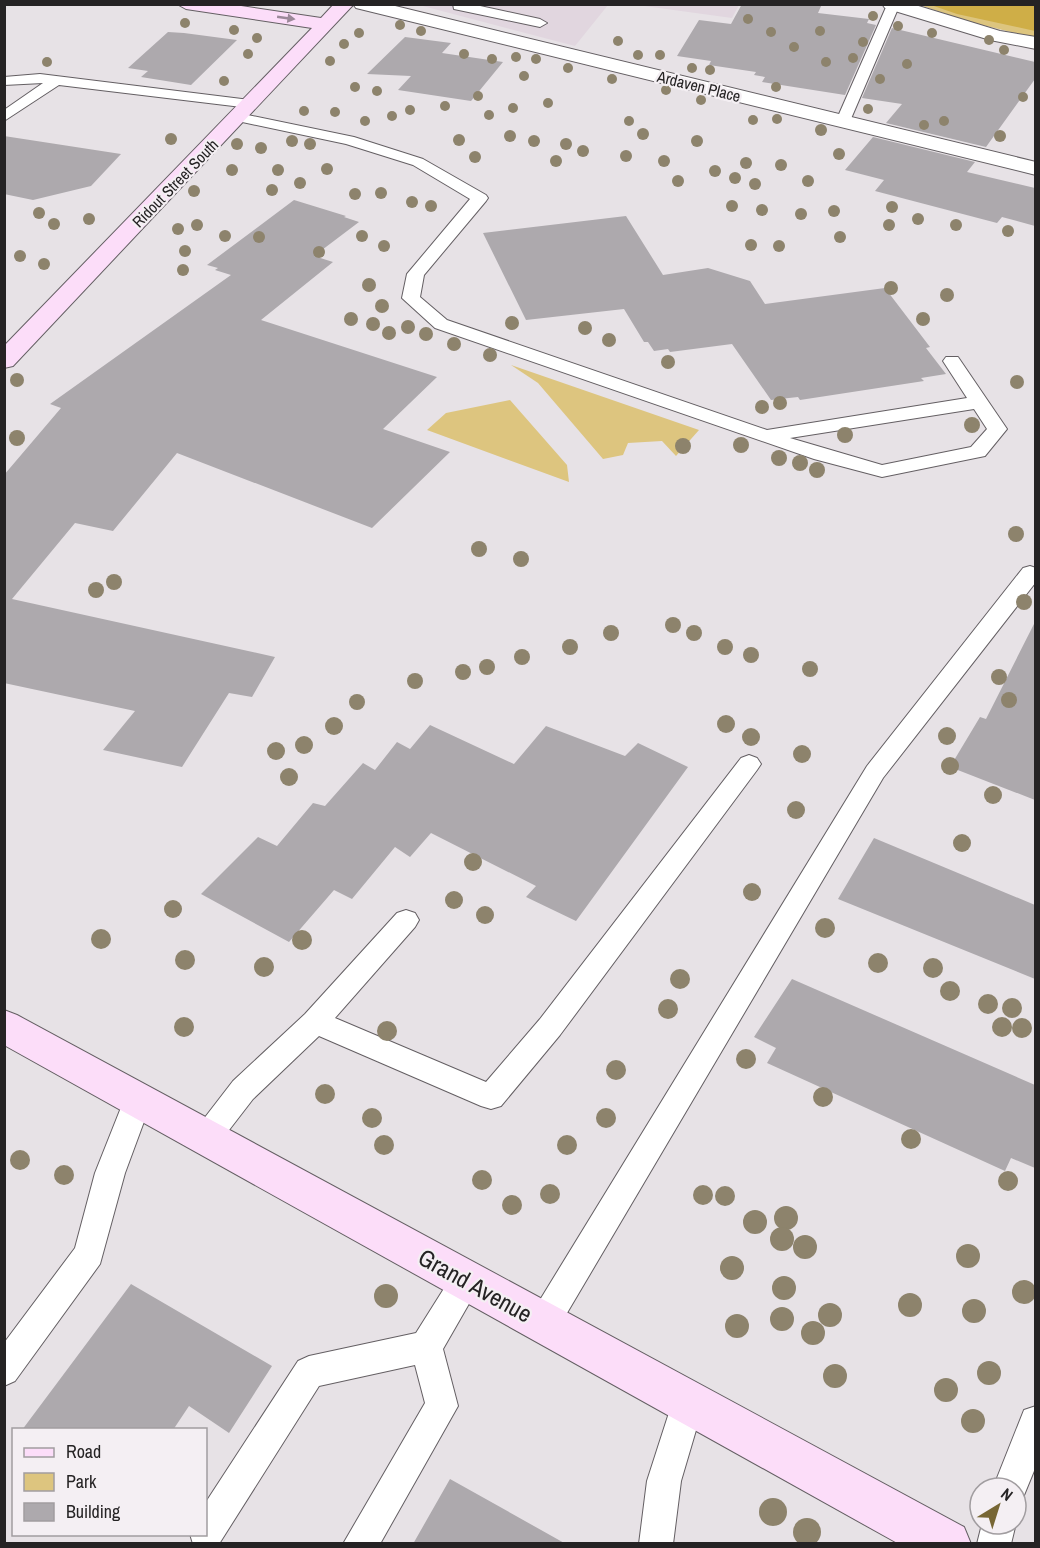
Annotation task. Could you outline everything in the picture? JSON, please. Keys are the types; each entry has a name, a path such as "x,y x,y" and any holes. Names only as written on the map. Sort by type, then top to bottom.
{"street":[{"path":"186,4 326,24"},
{"name":"Ridout Street South","path":"4,361 345,4"},
{"name":"Ardaven Place","path":"362,4 1035,169"},
{"path":"892,5 997,36 1035,43"},
{"name":"Grand Avenue","path":"4,1026 947,1544"}],"lane":[{"path":"843,122 892,5"},
{"path":"459,6 540,23"},
{"path":"4,81 40,78 244,110 418,162 480,198 416,274 411,298 441,324 821,455 882,471 978,452 997,429 952,361"},
{"path":"4,117 56,80"},
{"path":"765,436 981,402"},
{"path":"543,1324 874,772 1030,573 1035,575"},
{"path":"315,1022 491,1097 550,1027 749,764"},
{"path":"206,1138 243,1090 315,1022 406,920"},
{"path":"4,1370 89,1254 110,1173 138,1100"},
{"path":"360,1544 442,1406 426,1347 466,1281"},
{"path":"207,1530 309,1372 426,1347"},
{"path":"656,1544 664,1481 688,1403"},
{"path":"1015,1476 1035,1422"}],"shaded area":[{"path":"419,5 608,5 575,46"},
{"path":"637,5 739,5 732,18"},
{"path":"931,5 1035,5 1035,31 957,14"}],"green space":[{"path":"920,5 1035,5 1035,38 970,22"},
{"path":"511,365 699,430 676,456 662,441 628,443 623,455 603,459 538,383"},
{"path":"510,400 567,465 569,482 427,430 446,413"}],"building":[{"path":"742,4 822,4 818,13 869,19 867,23 876,25 845,95 762,82 765,77 754,75 756,72 709,65 711,61 677,56 699,20 731,24"},
{"path":"892,28 1035,62 1035,79 986,147 886,123 902,104 862,98"},
{"path":"168,32 237,40 191,85 141,77 148,71 128,68"},
{"path":"405,37 451,43 442,53 503,62 471,101 398,90 411,76 367,74"},
{"path":"4,136 121,154 91,186 33,200 4,194"},
{"path":"873,137 975,162 967,172 1035,188 1035,226 1002,217 997,223 875,191 884,180 845,170"},
{"path":"294,200 359,222 314,256 333,262 261,320 437,377 383,429 450,452 372,528 177,453 113,531 75,523 12,599 275,657 252,697 229,693 182,767 103,750 135,711 4,683 4,475 61,408 50,404 231,275 207,265"},
{"path":"626,216 663,275 708,268 750,281 765,304 885,288 930,347 926,348 946,374 921,378 924,381 800,400 798,397 771,400 732,344 670,352 668,349 654,351 648,342 644,342 624,309 526,320 483,233"},
{"path":"1035,622 1035,800 950,767 980,717 986,719"},
{"path":"430,725 514,764 546,726 625,756 638,743 688,767 576,921 526,897 536,886 431,833 410,857 395,847 352,899 334,890 289,942 201,894 258,837 277,846 313,803 325,806 363,763 375,770 397,742 410,749"},
{"path":"874,838 1035,905 1035,979 838,899"},
{"path":"792,979 1035,1085 1035,1168 1011,1158 1005,1171 767,1063 776,1048 754,1037"},
{"path":"131,1284 272,1366 229,1433 189,1406 174,1428 23,1428"},
{"path":"450,1479 566,1544 413,1544"}]}
